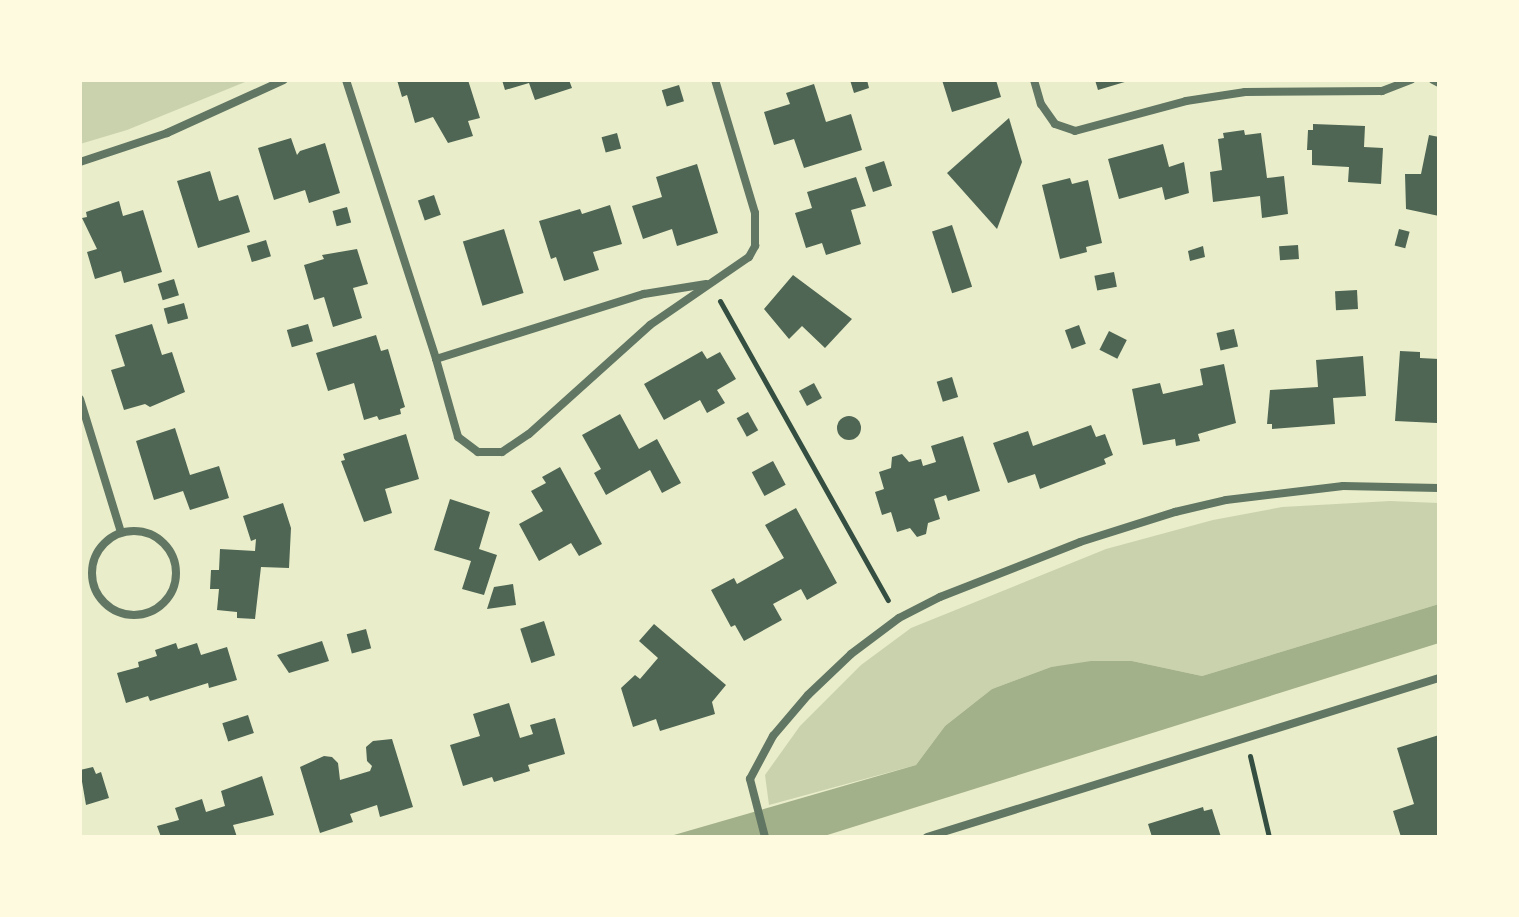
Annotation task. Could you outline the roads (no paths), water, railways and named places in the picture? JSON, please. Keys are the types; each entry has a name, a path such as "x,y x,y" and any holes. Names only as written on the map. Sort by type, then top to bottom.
{"street":[{"path":"80,162 167,133 284,80"},
{"path":"346,80 458,437 478,452 502,452 529,434 650,325 749,257 757,230 715,80"},
{"path":"1034,80 1041,104 1055,124 1075,131 1186,101 1245,92 1382,91 1411,80"},
{"path":"1433,80 1439,83"},
{"path":"436,359 644,294 710,283"},
{"path":"80,399 121,532"},
{"path":"765,837 750,779 773,736 808,695 851,654 899,618 940,597 1080,542 1175,512 1226,500 1343,486 1439,488"},
{"path":"145,531 166,544 177,566 174,590 157,609 134,616 111,610 95,591 91,567 100,545 121,532 145,531"},
{"path":"927,837 1439,678"}]}
